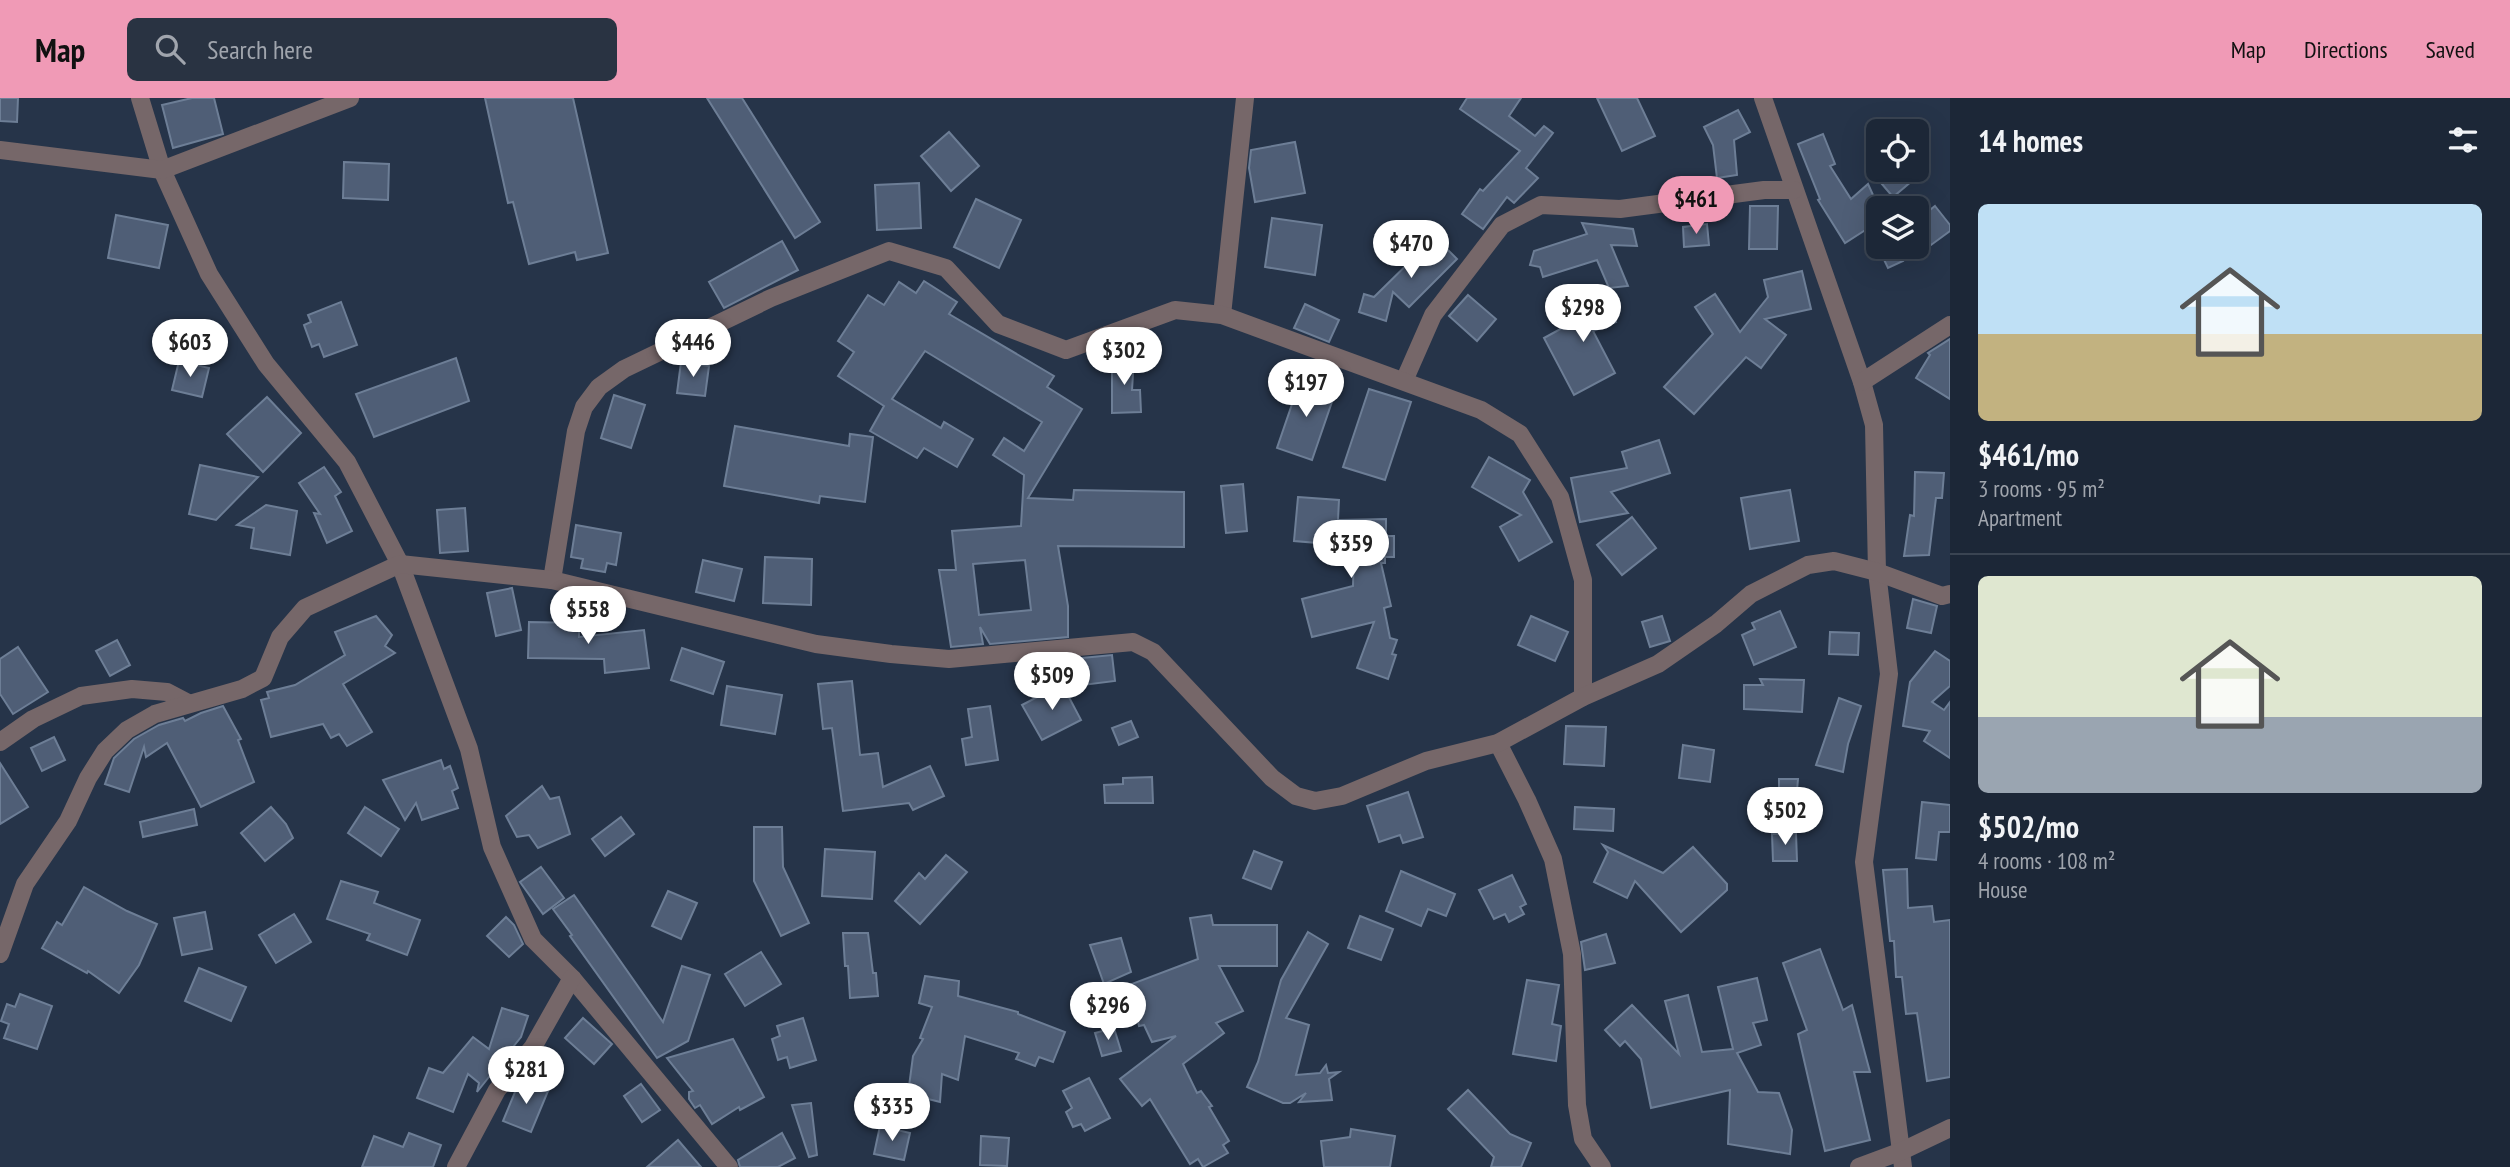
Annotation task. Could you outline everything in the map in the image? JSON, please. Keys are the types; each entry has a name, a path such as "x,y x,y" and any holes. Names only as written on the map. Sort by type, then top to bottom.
{"street":[{"path":"140,98 162,170 208,274 266,364 347,461 400,564 469,749 492,847 533,939 572,978 729,1167"},
{"path":"0,150 162,170 350,98"},
{"path":"1222,315 1245,98"},
{"path":"1763,98 1862,382 1874,425 1877,572 1889,674 1864,862 1903,1159"},
{"path":"1404,380 1433,315 1502,225 1541,205 1619,209 1764,190 1794,191"},
{"path":"552,580 576,432 584,407 599,387 624,369 771,298 889,251 946,268 998,324 1066,350 1175,310 1222,315 1481,410 1520,434 1560,497 1583,580 1583,698"},
{"path":"1862,382 1950,326"},
{"path":"0,954 25,884 68,821 88,778 105,751 127,730 155,714 242,689 263,678 281,637 305,608 400,564 552,580 816,644 891,654 949,659 1133,642 1153,652 1272,778 1296,796 1315,801 1342,796 1426,761 1498,743 1583,698 1658,664 1716,624 1751,594 1808,565 1834,561 1877,572 1942,596 1950,594"},
{"path":"0,742 33,719 81,696 132,689 167,692 188,704"},
{"path":"1498,743 1553,859 1572,954 1577,1105 1583,1139 1602,1167"},
{"path":"456,1167 498,1090 533,1046 572,978"},
{"path":"1859,1167 1903,1159 1950,1128"}],"building":[{"path":"0,98 18,98 17,122 0,121"},
{"path":"192,98 214,98 223,134 173,148 162,105"},
{"path":"485,98 573,98 608,253 577,260 575,252 529,264 513,202 508,203"},
{"path":"707,98 742,98 820,222 795,238"},
{"path":"1467,98 1521,98 1509,116 1535,136 1544,126 1553,133 1526,168 1538,178 1514,203 1507,197 1483,229 1462,214 1480,189 1483,191 1520,151 1460,109"},
{"path":"1597,98 1637,98 1655,136 1622,151"},
{"path":"1738,110 1750,132 1734,140 1737,175 1717,178 1713,145 1704,127"},
{"path":"949,132 979,166 951,191 921,156"},
{"path":"1823,134 1835,164 1830,166 1851,199 1868,184 1874,196 1866,196 1866,230 1845,243 1818,200 1820,199 1798,144"},
{"path":"1295,142 1305,193 1255,202 1249,168 1251,150"},
{"path":"344,162 389,164 388,200 343,198"},
{"path":"1880,182 1911,182 1894,196"},
{"path":"919,183 921,228 877,230 875,185"},
{"path":"976,199 1021,220 999,268 954,247"},
{"path":"1750,206 1778,206 1777,249 1749,249"},
{"path":"1935,206 1950,225 1950,231 1931,245 1929,243 1929,211"},
{"path":"116,215 168,225 159,268 108,258"},
{"path":"1272,218 1322,225 1315,275 1265,267"},
{"path":"1582,223 1633,229 1637,246 1611,245 1628,286 1609,288 1597,260 1543,277 1540,267 1530,265 1534,251 1587,234"},
{"path":"1707,224 1709,245 1684,247 1683,227"},
{"path":"1435,237 1457,259 1409,307 1393,292 1386,321 1359,312 1364,294 1374,297"},
{"path":"782,241 798,270 724,308 709,282"},
{"path":"1884,259 1902,259 1903,261 1888,268"},
{"path":"1802,271 1811,309 1765,319 1786,335 1761,368 1746,357 1694,414 1664,387 1713,334 1695,307 1715,294 1740,332 1768,297 1764,280"},
{"path":"924,281 957,302 949,314 1054,376 1047,387 1082,409 1028,498 1073,500 1074,490 1184,492 1184,547 1058,546 1068,606 1068,637 990,644 980,627 983,644 951,647 939,570 956,570 952,531 1021,526 1024,475 993,455 1004,438 1024,451 1042,422 925,351 892,399 941,428 944,422 973,439 957,467 924,448 917,458 870,431 884,406 838,376 854,352 838,341 868,295 884,305 899,282 916,293","holes":["1025,560 1031,610 979,615 973,564"]},
{"path":"1604,291 1616,322 1593,331 1615,373 1574,395 1544,338 1577,320 1570,303"},
{"path":"1468,295 1496,319 1477,341 1449,316"},
{"path":"341,302 357,345 324,357 319,344 312,347 304,325 311,322 308,315"},
{"path":"1305,304 1339,320 1329,342 1294,328"},
{"path":"1950,339 1950,399 1916,378 1930,355 1928,353"},
{"path":"1112,356 1134,358 1132,390 1140,390 1141,412 1112,413"},
{"path":"456,358 469,401 374,437 356,394"},
{"path":"179,361 209,368 202,397 172,390"},
{"path":"681,362 709,366 705,396 677,393"},
{"path":"1301,378 1336,390 1312,460 1277,448"},
{"path":"1369,389 1411,402 1385,480 1343,467"},
{"path":"614,395 645,405 631,448 601,438"},
{"path":"267,397 301,433 263,472 227,434"},
{"path":"735,426 849,446 850,434 873,437 865,502 820,496 819,503 724,486"},
{"path":"1659,440 1670,473 1611,492 1628,513 1580,522 1571,478 1627,468 1622,452"},
{"path":"1489,457 1530,480 1523,492 1552,542 1519,561 1500,527 1521,515 1472,487"},
{"path":"200,465 258,477 216,520 189,514"},
{"path":"324,467 341,492 335,496 352,531 327,543 314,513 320,514 299,483"},
{"path":"1915,472 1944,473 1942,498 1936,498 1929,555 1904,556 1910,515 1914,516"},
{"path":"1243,484 1247,531 1226,533 1221,486"},
{"path":"1790,490 1799,541 1750,549 1741,498"},
{"path":"1298,497 1339,500 1338,520 1386,519 1386,536 1394,536 1394,557 1385,557 1385,563 1381,563 1391,606 1384,608 1390,638 1397,640 1392,654 1396,655 1388,679 1357,668 1374,622 1312,637 1302,599 1353,586 1354,546 1294,541"},
{"path":"266,505 297,511 290,555 251,548 254,528 237,525"},
{"path":"465,508 468,551 440,553 437,510"},
{"path":"1632,517 1656,548 1622,575 1597,545"},
{"path":"576,525 621,533 616,565 607,563 605,572 581,568 583,559 571,557"},
{"path":"765,557 812,559 811,605 763,603"},
{"path":"703,560 742,569 734,601 696,592"},
{"path":"512,588 521,630 496,636 487,593"},
{"path":"1913,599 1937,606 1931,633 1907,628"},
{"path":"1780,611 1796,647 1754,665 1742,635 1755,629 1752,623"},
{"path":"376,616 392,635 385,646 395,653 343,684 372,732 347,746 339,734 331,738 323,724 271,737 261,700 269,698 267,692 295,685 345,655 335,632"},
{"path":"1531,616 1568,632 1555,661 1518,645"},
{"path":"1662,616 1670,641 1650,647 1642,622"},
{"path":"529,622 579,623 579,637 644,630 649,668 605,673 604,659 528,658"},
{"path":"1830,632 1859,633 1858,655 1829,654"},
{"path":"117,640 130,665 110,676 96,651"},
{"path":"18,647 48,692 13,714 0,694 0,659"},
{"path":"682,648 724,662 713,694 671,680"},
{"path":"1935,651 1950,661 1950,686 1932,702 1944,710 1950,702 1950,758 1924,741 1930,731 1903,726 1910,682"},
{"path":"1112,655 1115,681 1075,686 1072,659"},
{"path":"1760,679 1804,680 1802,712 1744,709 1744,685 1763,685"},
{"path":"852,681 860,755 878,753 883,787 930,766 944,796 913,810 909,803 843,811 832,728 823,729 818,684"},
{"path":"1062,684 1081,720 1042,740 1022,705"},
{"path":"727,686 782,695 775,734 721,725"},
{"path":"1839,698 1861,706 1848,744 1843,772 1816,765"},
{"path":"223,706 241,739 238,740 254,782 201,807 167,743 146,757 144,747 129,792 105,784 114,758 134,739 159,725 183,718 185,721"},
{"path":"990,706 998,760 966,765 962,739 972,737 968,709"},
{"path":"1131,721 1138,737 1119,745 1112,728"},
{"path":"1566,726 1606,727 1604,766 1564,764"},
{"path":"54,737 65,760 42,771 31,748"},
{"path":"1683,745 1714,750 1710,782 1679,778"},
{"path":"441,760 444,769 450,766 458,788 452,791 458,808 422,820 416,803 405,820 383,780"},
{"path":"0,763 28,807 0,824"},
{"path":"1152,777 1153,803 1105,803 1104,785 1123,784 1123,778"},
{"path":"1779,779 1798,779 1796,802 1779,802"},
{"path":"542,786 550,799 559,797 570,834 538,848 529,835 517,837 506,816"},
{"path":"1408,792 1423,837 1403,843 1400,835 1379,842 1367,806"},
{"path":"1922,802 1950,805 1950,832 1939,832 1936,860 1916,858"},
{"path":"271,807 286,824 293,838 265,861 241,833"},
{"path":"365,807 399,829 381,856 348,833"},
{"path":"1575,807 1614,809 1613,831 1574,829"},
{"path":"194,809 197,825 143,837 140,822"},
{"path":"621,817 634,834 605,856 592,839"},
{"path":"754,827 782,827 783,867 809,923 781,936 754,881"},
{"path":"1796,833 1797,861 1773,861 1772,834"},
{"path":"1603,845 1663,873 1693,847 1727,884 1727,890 1681,932 1635,881 1627,898 1594,882 1608,852"},
{"path":"825,849 875,852 872,899 822,896"},
{"path":"1254,851 1282,862 1271,889 1243,878"},
{"path":"946,855 967,872 920,924 895,901 919,873 925,879"},
{"path":"541,867 564,898 543,914 520,882"},
{"path":"1907,869 1908,908 1932,906 1934,922 1950,920 1950,1077 1927,1081 1917,1013 1906,1014 1902,977 1896,977 1894,941 1890,941 1883,870"},
{"path":"1401,871 1455,894 1446,916 1428,909 1421,926 1386,911"},
{"path":"1512,875 1526,904 1520,907 1524,914 1509,922 1505,914 1494,919 1479,890"},
{"path":"341,881 378,892 374,903 420,920 407,955 367,940 370,934 327,919"},
{"path":"84,887 157,924 139,965 119,993 88,971 87,973 42,948 57,922 62,925"},
{"path":"668,891 697,903 681,939 652,926"},
{"path":"574,895 663,1022 682,966 710,975 688,1041 657,1058 553,909"},
{"path":"205,912 212,949 182,955 174,918"},
{"path":"294,914 311,942 276,963 259,935"},
{"path":"1211,915 1213,925 1277,925 1277,966 1219,966 1243,1011 1216,1023 1224,1033 1183,1064 1197,1093 1201,1091 1212,1106 1209,1107 1229,1141 1223,1145 1228,1153 1203,1167 1198,1159 1190,1164 1150,1099 1142,1106 1120,1079 1176,1036 1152,1042 1144,1025 1139,1026 1129,985 1198,959 1190,918"},
{"path":"1360,916 1393,929 1381,960 1348,948"},
{"path":"506,917 514,925 523,944 509,957 487,936"},
{"path":"1308,932 1328,944 1286,1018 1309,1025 1296,1075 1320,1073 1326,1065 1328,1073 1339,1072 1329,1079 1332,1100 1299,1102 1306,1093 1290,1103 1283,1103 1247,1087 1258,1062 1281,980"},
{"path":"843,933 868,933 878,996 850,998"},
{"path":"1606,934 1615,963 1585,970 1581,942"},
{"path":"1121,938 1131,972 1104,984 1090,945"},
{"path":"1820,949 1843,1010 1852,1005 1870,1072 1854,1072 1870,1140 1825,1151 1798,1034 1807,1030 1783,963"},
{"path":"761,952 781,984 745,1006 725,974"},
{"path":"199,968 246,987 231,1021 185,1001"},
{"path":"925,976 959,981 958,996 1018,1012 1065,1032 1053,1062 1039,1057 1035,1066 1016,1059 1019,1053 965,1036 958,1080 942,1074 940,1102 908,1094 913,1056 923,1039 920,1038 932,1007 919,1003"},
{"path":"1757,978 1767,1020 1753,1023 1761,1045 1737,1053 1758,1092 1779,1093 1792,1130 1790,1154 1728,1144 1730,1090 1651,1108 1641,1059 1625,1041 1620,1046 1605,1030 1632,1005 1679,1054 1665,1001 1688,995 1702,1052 1733,1049 1718,987"},
{"path":"1527,980 1559,985 1552,1024 1561,1026 1556,1061 1513,1054"},
{"path":"20,994 52,1006 37,1049 4,1038 9,1024 1,1021 7,1004 15,1007"},
{"path":"502,1008 528,1016 521,1037 477,1092 479,1083 468,1074 453,1112 417,1098 429,1068 443,1073 473,1037 489,1049"},
{"path":"583,1018 612,1044 594,1064 565,1038"},
{"path":"803,1018 816,1060 790,1068 787,1057 778,1060 772,1039 780,1036 777,1026"},
{"path":"1114,1028 1121,1051 1102,1056 1095,1033"},
{"path":"733,1039 764,1097 740,1110 739,1107 712,1124 700,1105 695,1108 689,1099 689,1092 693,1091 667,1058"},
{"path":"1089,1078 1110,1118 1085,1131 1081,1124 1073,1127 1066,1112 1072,1108 1063,1091"},
{"path":"520,1080 548,1091 531,1132 503,1121"},
{"path":"641,1084 660,1110 642,1122 624,1096"},
{"path":"1468,1090 1510,1134 1531,1143 1521,1167 1491,1167 1494,1157 1448,1109"},
{"path":"811,1103 817,1155 809,1157 792,1105"},
{"path":"880,1126 910,1133 904,1160 874,1154"},
{"path":"1351,1129 1395,1136 1390,1167 1324,1167 1321,1141 1350,1137"},
{"path":"409,1133 441,1145 433,1167 362,1167 374,1136 403,1147"},
{"path":"782,1133 795,1158 778,1167 740,1167 738,1160"},
{"path":"981,1136 1009,1138 1007,1166 980,1165"},
{"path":"678,1140 701,1167 647,1167"}]}
